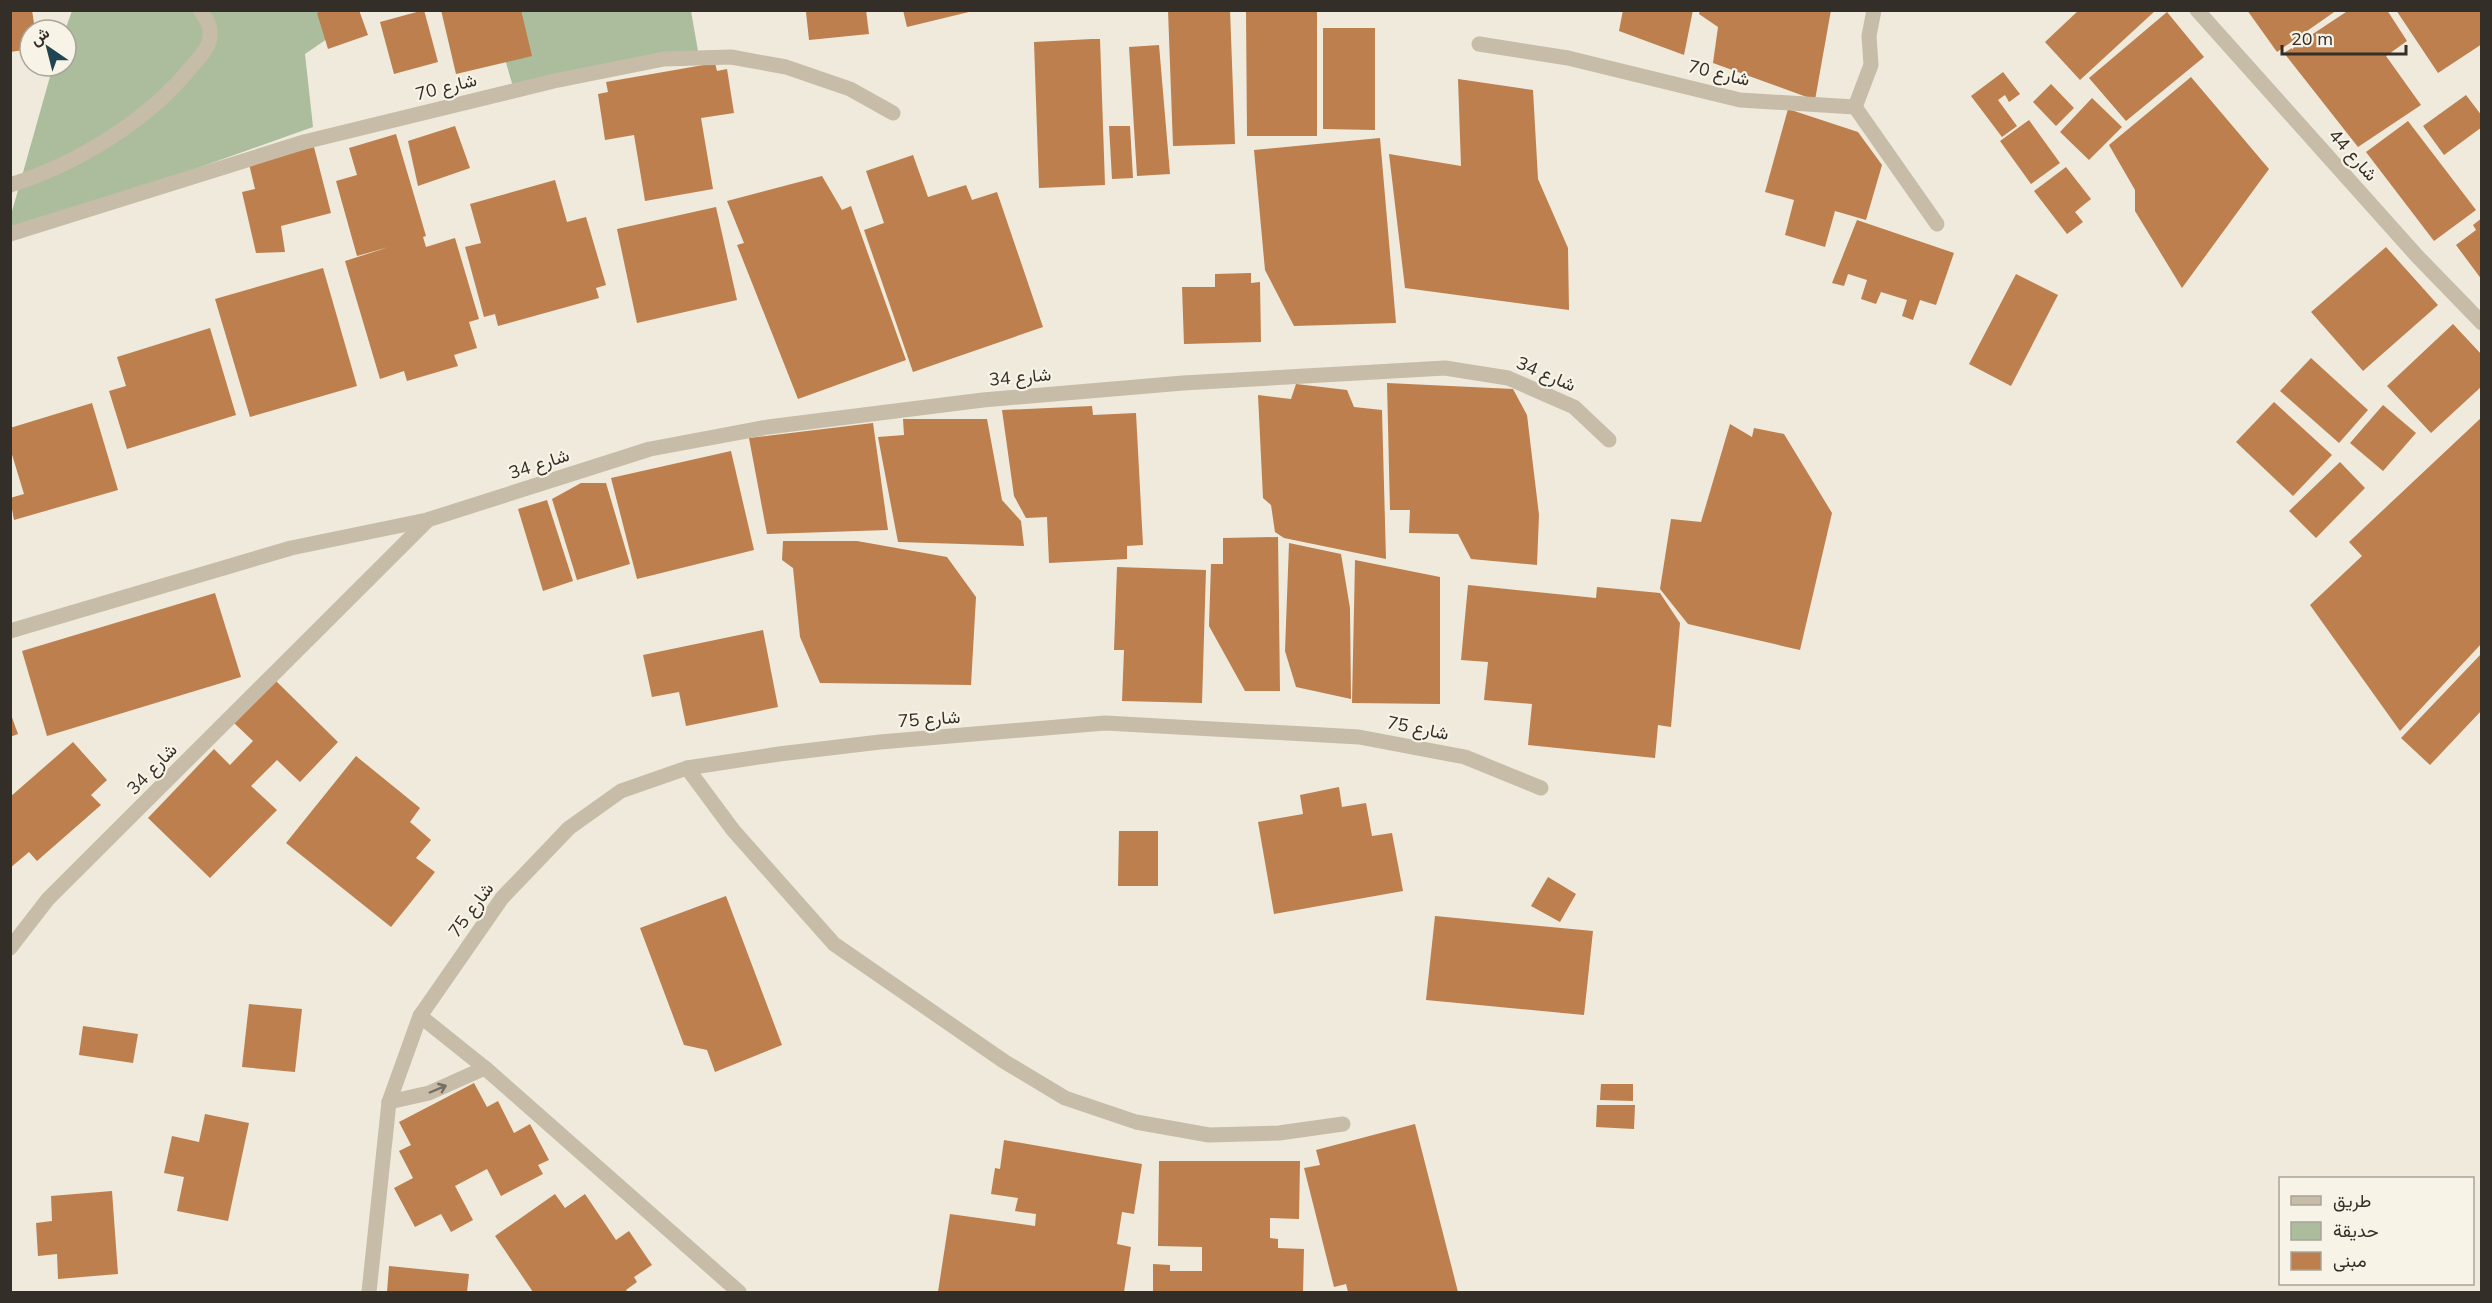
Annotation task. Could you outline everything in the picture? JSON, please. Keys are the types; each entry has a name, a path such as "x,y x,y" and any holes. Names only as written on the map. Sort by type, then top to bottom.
{"street":[{"path":"10,185 99,145 146,113 186,74 210,42 211,30 200,10"},
{"path":"1874,10 1869,36 1871,65 1855,107 1937,224"},
{"name":"شارع 44","path":"2197,10 2481,323"},
{"name":"شارع 70","path":"1479,44 1568,58 1740,100 1855,107"},
{"name":"شارع 70","path":"10,234 304,141 544,83 664,59 731,57 786,67 850,89 893,113"},
{"name":"شارع 34","path":"10,632 291,548 427,520 650,448 744,431 983,400 1183,383 1445,368 1508,378 1574,407 1609,440"},
{"name":"شارع 34","path":"10,948 48,899 427,520"},
{"name":"شارع 75","path":"369,1293 388,1102 420,1016 502,898 569,828 621,791 687,768 880,742 1105,723 1359,736 1465,757 1541,788"},
{"path":"687,768 733,830 834,944 1005,1062 1065,1098 1136,1122 1209,1135 1279,1133 1343,1124"},
{"path":"420,1016 485,1068 739,1293"},
{"path":"388,1102 429,1093 485,1068"}],"green space":[{"path":"72,11 343,11 346,26 305,54 313,127 11,234 11,215 50,78 78,78 78,18 69,18"},
{"path":"491,11 691,11 698,51 514,90"}],"building":[{"path":"10,10 32,10 33,18 18,18 18,51 10,52"},
{"path":"325,10 359,10 368,35 328,49 317,13"},
{"path":"424,10 438,62 394,74 380,22"},
{"path":"441,10 521,10 532,56 456,74"},
{"path":"866,10 869,34 809,40 806,12"},
{"path":"903,10 973,10 973,11 907,27"},
{"path":"1168,10 1230,10 1235,144 1173,146"},
{"path":"1623,10 1693,10 1684,55 1619,31"},
{"path":"1700,10 1831,10 1815,100 1713,63 1718,27 1699,14"},
{"path":"2079,10 2156,10 2080,80 2045,42"},
{"path":"2247,10 2337,10 2277,52"},
{"path":"2349,10 2387,10 2407,41 2386,56 2421,105 2358,147 2284,53"},
{"path":"2396,10 2482,10 2482,44 2438,73"},
{"path":"1246,11 1317,11 1317,136 1247,136"},
{"path":"2167,12 2204,57 2126,121 2089,78"},
{"path":"1323,28 1375,28 1375,130 1323,129"},
{"path":"1100,39 1105,185 1039,188 1034,42"},
{"path":"1159,45 1170,174 1137,176 1129,47"},
{"path":"715,63 717,71 727,69 734,113 701,118 713,189 645,201 634,135 605,140 598,94 608,92 606,82"},
{"path":"2003,72 2020,94 2009,102 2005,95 1998,100 2017,126 2002,137 1971,96"},
{"path":"2191,77 2269,169 2182,288 2135,211 2135,190 2109,145"},
{"path":"1458,79 1533,90 1538,179 1568,248 1569,310 1405,288 1389,154 1461,166"},
{"path":"2051,84 2074,108 2056,126 2033,102"},
{"path":"2466,95 2482,116 2482,127 2444,155 2423,126"},
{"path":"2092,98 2122,127 2089,160 2060,132"},
{"path":"1788,109 1858,132 1882,165 1866,220 1835,211 1825,247 1785,235 1794,200 1765,192"},
{"path":"2029,120 2060,163 2031,184 2000,141"},
{"path":"2408,121 2476,210 2434,241 2366,152"},
{"path":"455,126 470,168 418,186 408,141"},
{"path":"1109,126 1130,126 1133,178 1112,179"},
{"path":"396,134 426,236 423,237 426,247 455,238 479,319 469,322 477,348 454,355 458,366 407,381 404,371 380,379 345,261 389,247 357,256 336,181 357,175 349,148"},
{"path":"1380,138 1396,323 1294,326 1265,270 1254,150"},
{"path":"314,147 331,213 281,226 285,252 256,253 242,192 255,189 249,164"},
{"path":"913,155 928,197 966,185 972,200 997,192 1043,327 913,372 864,230 884,223 866,171"},
{"path":"2066,167 2091,199 2075,212 2083,222 2067,234 2034,191"},
{"path":"822,176 842,210 851,206 906,360 798,399 737,245 744,243 727,201"},
{"path":"555,180 567,222 586,217 606,285 596,288 599,298 498,326 495,314 484,317 465,247 481,243 470,204"},
{"path":"716,207 737,300 637,323 617,229"},
{"path":"2482,218 2482,280 2456,245 2476,230 2473,225"},
{"path":"1857,220 1954,253 1936,305 1920,300 1913,320 1902,316 1907,300 1881,292 1876,304 1861,299 1867,280 1848,274 1844,286 1832,283"},
{"path":"2386,247 2438,305 2363,371 2311,312"},
{"path":"323,268 357,386 250,417 215,299"},
{"path":"1251,273 1251,283 1260,282 1261,342 1184,344 1182,287 1215,287 1215,274"},
{"path":"2016,274 2058,295 2011,386 1969,364"},
{"path":"2453,324 2482,355 2482,386 2431,433 2387,386"},
{"path":"210,328 236,415 127,449 109,391 126,386 117,357"},
{"path":"2311,358 2368,410 2339,443 2280,391"},
{"path":"1387,383 1513,389 1527,415 1539,515 1537,565 1471,559 1458,534 1409,533 1410,510 1390,510"},
{"path":"1296,384 1347,390 1354,407 1382,410 1386,559 1284,538 1275,532 1271,505 1263,498 1258,395 1291,399"},
{"path":"2274,402 2332,455 2293,496 2236,442"},
{"path":"92,403 118,490 14,520 10,498 24,494 10,448 10,428"},
{"path":"2383,405 2416,433 2383,471 2350,443"},
{"path":"1092,406 1093,415 1136,413 1143,545 1127,546 1127,559 1049,563 1047,517 1026,518 1014,496 1002,410"},
{"path":"2482,417 2482,643 2400,731 2310,605 2362,556 2349,542"},
{"path":"903,419 987,419 1002,500 1021,521 1024,546 898,542 878,437 904,435"},
{"path":"873,423 888,530 767,534 749,438"},
{"path":"1730,424 1752,437 1754,428 1784,434 1832,513 1800,650 1688,624 1660,589 1671,519 1701,522"},
{"path":"731,451 754,550 637,579 611,478"},
{"path":"2340,462 2365,488 2316,538 2289,511"},
{"path":"581,483 606,483 630,564 577,580 552,499"},
{"path":"547,500 573,581 543,591 518,509"},
{"path":"1278,537 1280,691 1245,691 1209,626 1211,564 1223,564 1223,538"},
{"path":"783,541 857,541 947,557 976,597 971,685 820,683 800,637 793,568 782,560"},
{"path":"1289,543 1341,554 1350,608 1351,699 1296,687 1285,651"},
{"path":"1355,560 1440,577 1440,704 1352,703"},
{"path":"1117,567 1206,570 1202,703 1122,701 1124,650 1114,650"},
{"path":"1468,585 1596,598 1597,587 1660,593 1680,623 1671,727 1658,725 1655,758 1528,745 1532,704 1484,700 1488,662 1461,660"},
{"path":"215,593 241,677 47,736 22,651"},
{"path":"763,630 778,707 686,726 679,692 652,697 643,655"},
{"path":"2482,653 2482,710 2430,765 2401,738"},
{"path":"276,681 338,742 300,782 277,760 251,786 277,810 210,878 148,818 214,749 230,765 253,741 234,723"},
{"path":"10,712 18,734 10,737"},
{"path":"73,742 107,780 91,795 101,805 37,861 29,852 10,868 10,797"},
{"path":"356,756 420,808 410,822 431,840 416,858 435,872 391,927 286,843"},
{"path":"1339,787 1342,807 1366,803 1372,836 1392,833 1403,891 1274,914 1258,822 1303,814 1300,795"},
{"path":"1119,831 1158,831 1158,886 1118,886"},
{"path":"1548,877 1576,894 1560,922 1531,906"},
{"path":"726,896 782,1045 715,1072 707,1050 684,1045 640,928"},
{"path":"1435,916 1593,931 1584,1015 1426,1000"},
{"path":"249,1004 302,1009 295,1072 242,1067"},
{"path":"83,1026 138,1034 133,1063 79,1055"},
{"path":"474,1083 487,1107 498,1101 514,1133 530,1124 549,1160 538,1165 543,1174 501,1196 487,1169 455,1186 473,1220 451,1232 441,1214 415,1227 394,1188 413,1178 399,1151 411,1145 399,1122"},
{"path":"1601,1084 1633,1084 1633,1101 1600,1100"},
{"path":"1597,1105 1635,1105 1634,1129 1596,1127"},
{"path":"205,1114 249,1123 228,1221 177,1211 184,1177 164,1173 172,1136 199,1142"},
{"path":"1415,1124 1458,1292 1348,1292 1346,1284 1334,1287 1304,1168 1320,1165 1316,1150"},
{"path":"1004,1140 1142,1164 1134,1214 1122,1212 1117,1244 1131,1247 1124,1292 938,1292 950,1214 1035,1226 1036,1214 1015,1211 1018,1198 991,1194 995,1168 1000,1169"},
{"path":"1159,1161 1300,1161 1299,1219 1270,1218 1270,1238 1278,1239 1278,1248 1304,1249 1303,1292 1153,1292 1153,1264 1170,1265 1170,1271 1202,1271 1202,1247 1158,1246"},
{"path":"112,1191 118,1274 58,1279 57,1254 38,1256 36,1223 52,1221 51,1196"},
{"path":"555,1194 565,1208 585,1194 616,1240 629,1231 652,1265 634,1277 637,1282 626,1290 628,1292 533,1292 495,1236"},
{"path":"389,1266 469,1274 467,1292 387,1292"}]}
